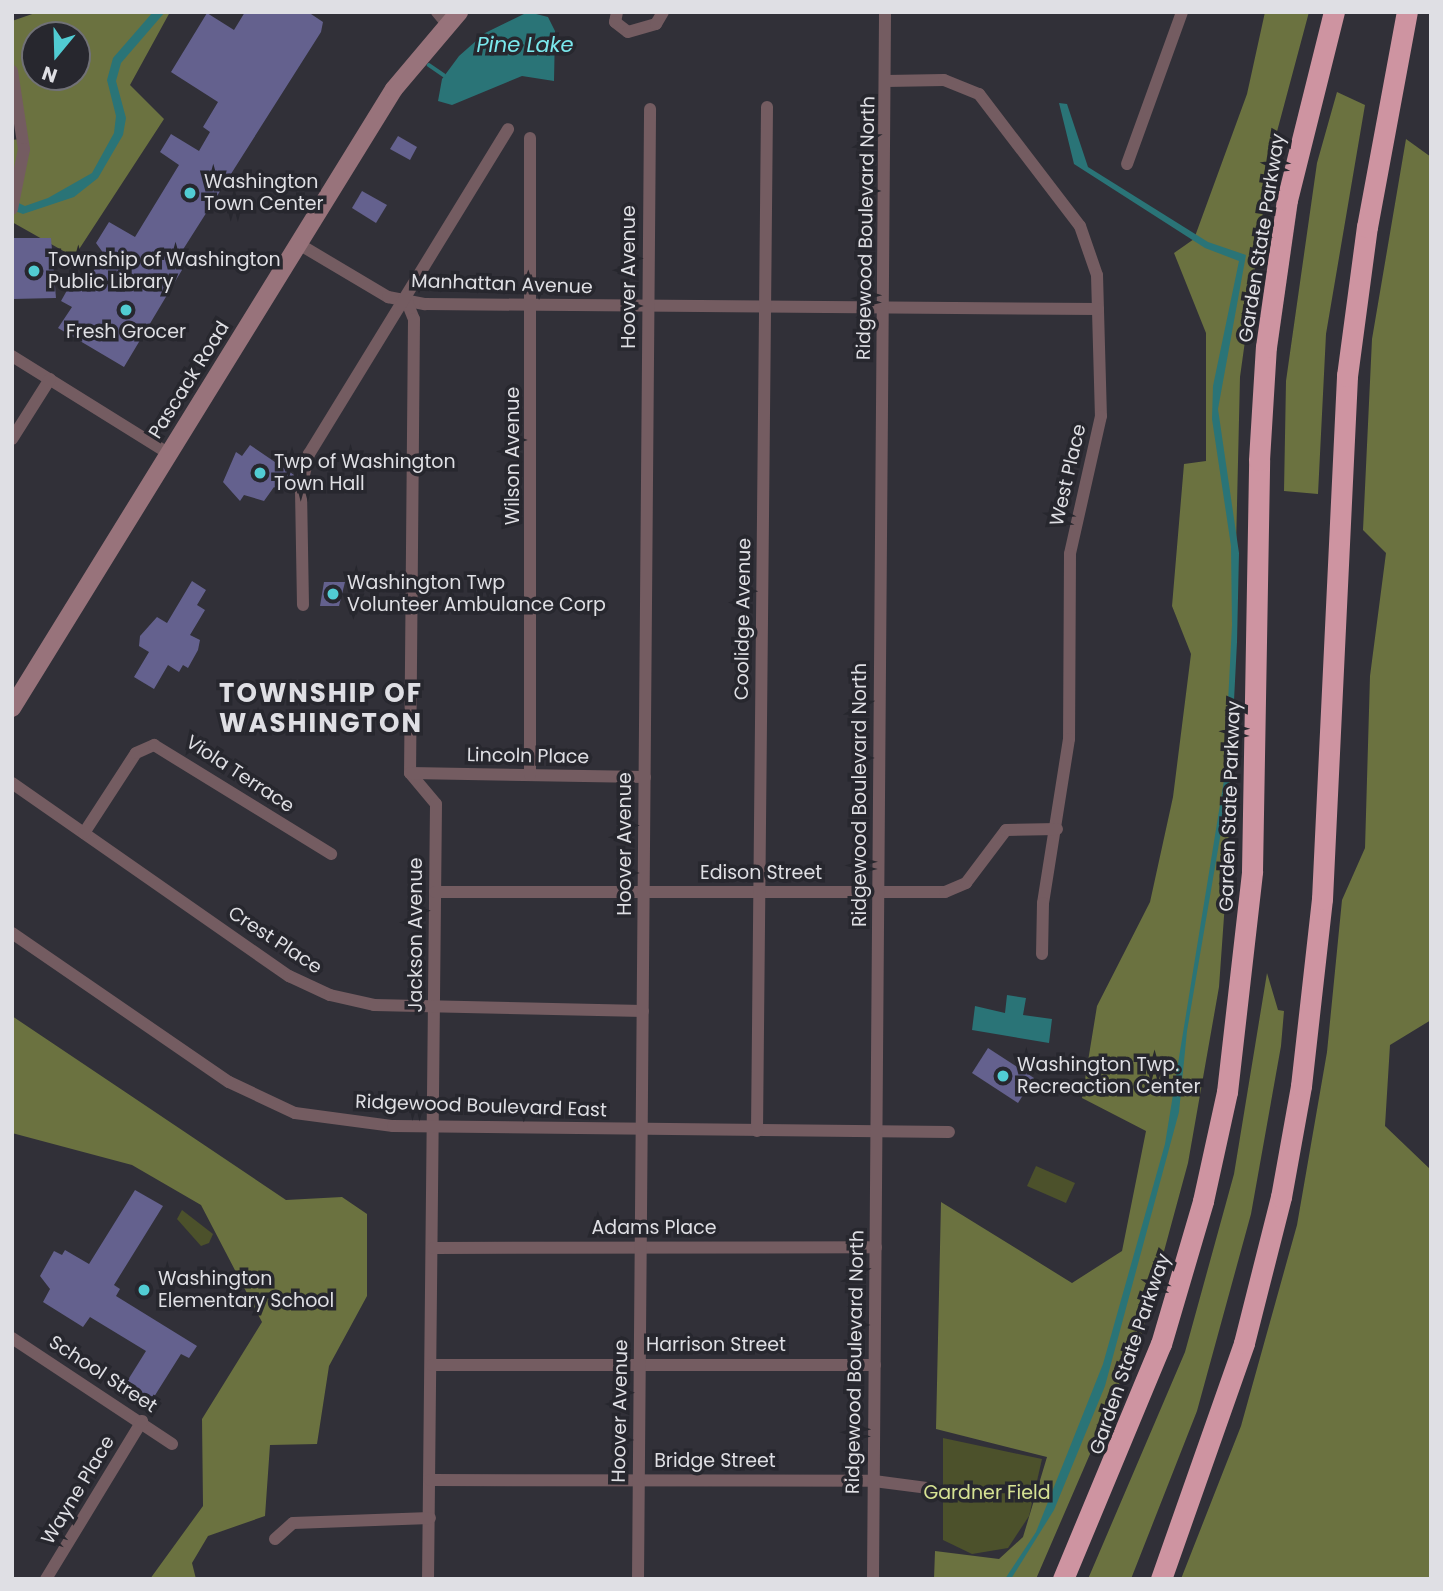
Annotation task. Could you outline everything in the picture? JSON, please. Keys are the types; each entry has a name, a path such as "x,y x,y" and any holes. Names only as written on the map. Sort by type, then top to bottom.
{"highway":[{"name":"Garden State Parkway","path":"1063,1579 1161,1345 1203,1201 1227,1092 1252,871 1259,460 1266,346 1287,200 1334,12"},
{"path":"1161,1579 1244,1343 1281,1197 1301,1086 1322,899 1346,388 1373,191 1407,12"},
{"path":"1373,191 1418,12"}],"street":[{"path":"617,12 615,22 628,32 650,28 663,12"},
{"name":"Ridgewood Boulevard North","path":"873,1579 885,12"},
{"path":"1127,164 1182,12"},
{"name":"Pascack Road","path":"12,708 394,89 448,16"},
{"path":"12,71 24,126 21,176 12,209"},
{"name":"West Place","path":"886,81 957,82 988,103 1080,226 1095,261 1101,416 1070,554 1070,717 1057,829 1043,903 1042,954"},
{"name":"Coolidge Avenue","path":"757,1131 766,107"},
{"name":"Hoover Avenue","path":"638,1579 650,109"},
{"path":"410,773 414,319 407,302 408,287 509,130"},
{"name":"Wilson Avenue","path":"530,138 533,306 530,775"},
{"name":"Manhattan Avenue","path":"297,243 388,297 407,302 533,306 1098,309"},
{"path":"303,605 301,488 309,454 382,331 407,302"},
{"path":"12,356 168,453"},
{"path":"12,439 50,379"},
{"name":"Viola Terrace","path":"84,833 136,753 154,745 331,854"},
{"name":"Lincoln Place","path":"410,773 645,777"},
{"name":"Jackson Avenue","path":"410,773 436,804 428,1579"},
{"name":"Crest Place","path":"12,783 310,987 374,1005 643,1011"},
{"name":"Edison Street","path":"435,892 879,892 956,889 1006,830 1057,829"},
{"name":"Ridgewood Boulevard East","path":"12,933 261,1099 320,1118 433,1127 949,1132"},
{"name":"Adams Place","path":"433,1248 876,1247"},
{"name":"School Street","path":"12,1338 142,1421 172,1444"},
{"name":"Harrison Street","path":"432,1365 875,1365"},
{"name":"Wayne Place","path":"46,1579 142,1421"},
{"name":"Bridge Street","path":"430,1480 874,1481"},
{"path":"874,1481 927,1488"},
{"path":"275,1539 293,1523 430,1518"}],"green space":[{"path":"38,12 170,12 130,85 164,119 74,257 12,222 12,140 20,139 12,105 12,21"},
{"path":"1265,12 1309,12 1271,154 1240,377 1229,846 1219,987 1188,1163 1141,1336 1036,1579 934,1579 935,1551 999,1559 1023,1537 1047,1457 936,1429 941,1202 1072,1283 1122,1251 1146,1131 1082,1098 1097,1006 1150,902 1173,797 1191,654 1172,606 1184,464 1206,461 1206,333 1174,253 1194,239 1247,94"},
{"path":"1337,92 1365,105 1326,334 1318,494 1284,491 1286,381 1317,163"},
{"path":"1406,139 1431,157 1431,1020 1390,1045 1385,1126 1431,1170 1431,1579 1181,1579 1241,1426 1297,1225 1327,1052 1342,900 1365,848 1370,676 1386,553 1363,530 1372,339"},
{"path":"1267,973 1278,1010 1284,1011 1281,1046 1251,1214 1197,1411 1131,1579 1088,1579 1185,1352 1234,1174"},
{"path":"12,1016 286,1200 342,1197 367,1214 367,1296 329,1366 317,1444 270,1445 265,1516 208,1536 192,1563 196,1579 150,1579 203,1506 202,1419 262,1322 201,1205 132,1165 12,1133"},
{"path":"1036,1166 1075,1183 1066,1203 1027,1186"},
{"path":"182,1210 213,1234 209,1243 201,1246 177,1219"},
{"name":"Gardner Field","path":"943,1438 1042,1459 1029,1516 1008,1548 972,1554 943,1540"}],"water":[{"path":"153,12 165,12 121,63 116,81 126,118 123,135 98,178 74,197 23,214 12,210 12,200 25,206 48,198 92,173 114,133 116,116 107,80 113,58"},
{"name":"Pine Lake","path":"528,12 548,17 555,31 554,81 522,76 452,105 438,101 442,79 459,56 485,33"},
{"path":"1059,103 1067,104 1088,167 1208,242 1246,255 1218,409 1239,553 1237,642 1230,779 1187,1031 1179,1112 1105,1386 1054,1510 1011,1579 1005,1579 1036,1532 1103,1364 1165,1144 1224,780 1232,625 1231,546 1212,419 1213,386 1239,261 1205,248 1074,164"},
{"path":"1007,995 1026,998 1023,1015 1052,1019 1049,1043 972,1030 975,1006 1005,1013"}],"building":[{"name":"Washington Town Center","path":"245,12 308,12 323,22 321,32 177,259 182,270 124,367 58,328 72,307 61,301 70,285 81,291 104,254 96,243 109,222 135,237 179,165 160,152 171,134 199,151 210,132 203,127 218,102 171,72 207,13 234,30"},
{"path":"398,136 417,147 410,160 390,149"},
{"path":"362,191 387,205 376,223 352,208"},
{"name":"Township of Washington Public Library","path":"13,238 51,238 56,298 12,299"},
{"name":"Twp of Washington Town Hall","path":"250,445 294,475 282,492 274,487 264,501 244,495 240,501 223,482 236,452 242,456"},
{"path":"192,581 206,590 197,605 205,610 190,635 200,640 198,650 188,668 183,665 179,672 168,665 154,689 134,677 149,652 139,646 140,636 157,617 167,623"},
{"name":"Washington Twp Volunteer Ambulance Corp","path":"324,582 345,582 339,606 320,606"},
{"name":"Washington Twp. Recreaction Center","path":"988,1048 1034,1078 1018,1103 972,1073"},
{"name":"Washington Elementary School","path":"135,1190 163,1206 114,1285 120,1289 116,1296 197,1346 189,1358 181,1354 152,1400 126,1383 146,1351 90,1317 83,1327 43,1302 50,1289 40,1276 54,1251 62,1255 65,1250 89,1264"}],"waterway":[{"path":"429,65 444,75"}],"place":[{"name":"Washington Town Center","path":"190,193"},
{"name":"Township of Washington Public Library","path":"34,271"},
{"name":"Fresh Grocer","path":"126,310"},
{"name":"Twp of Washington Town Hall","path":"260,473"},
{"name":"Washington Twp Volunteer Ambulance Corp","path":"333,594"},
{"name":"Washington Twp. Recreaction Center","path":"1003,1076"},
{"name":"Washington Elementary School","path":"144,1290"}],"district":[{"name":"TOWNSHIP OF WASHINGTON","path":"321,709"}]}
